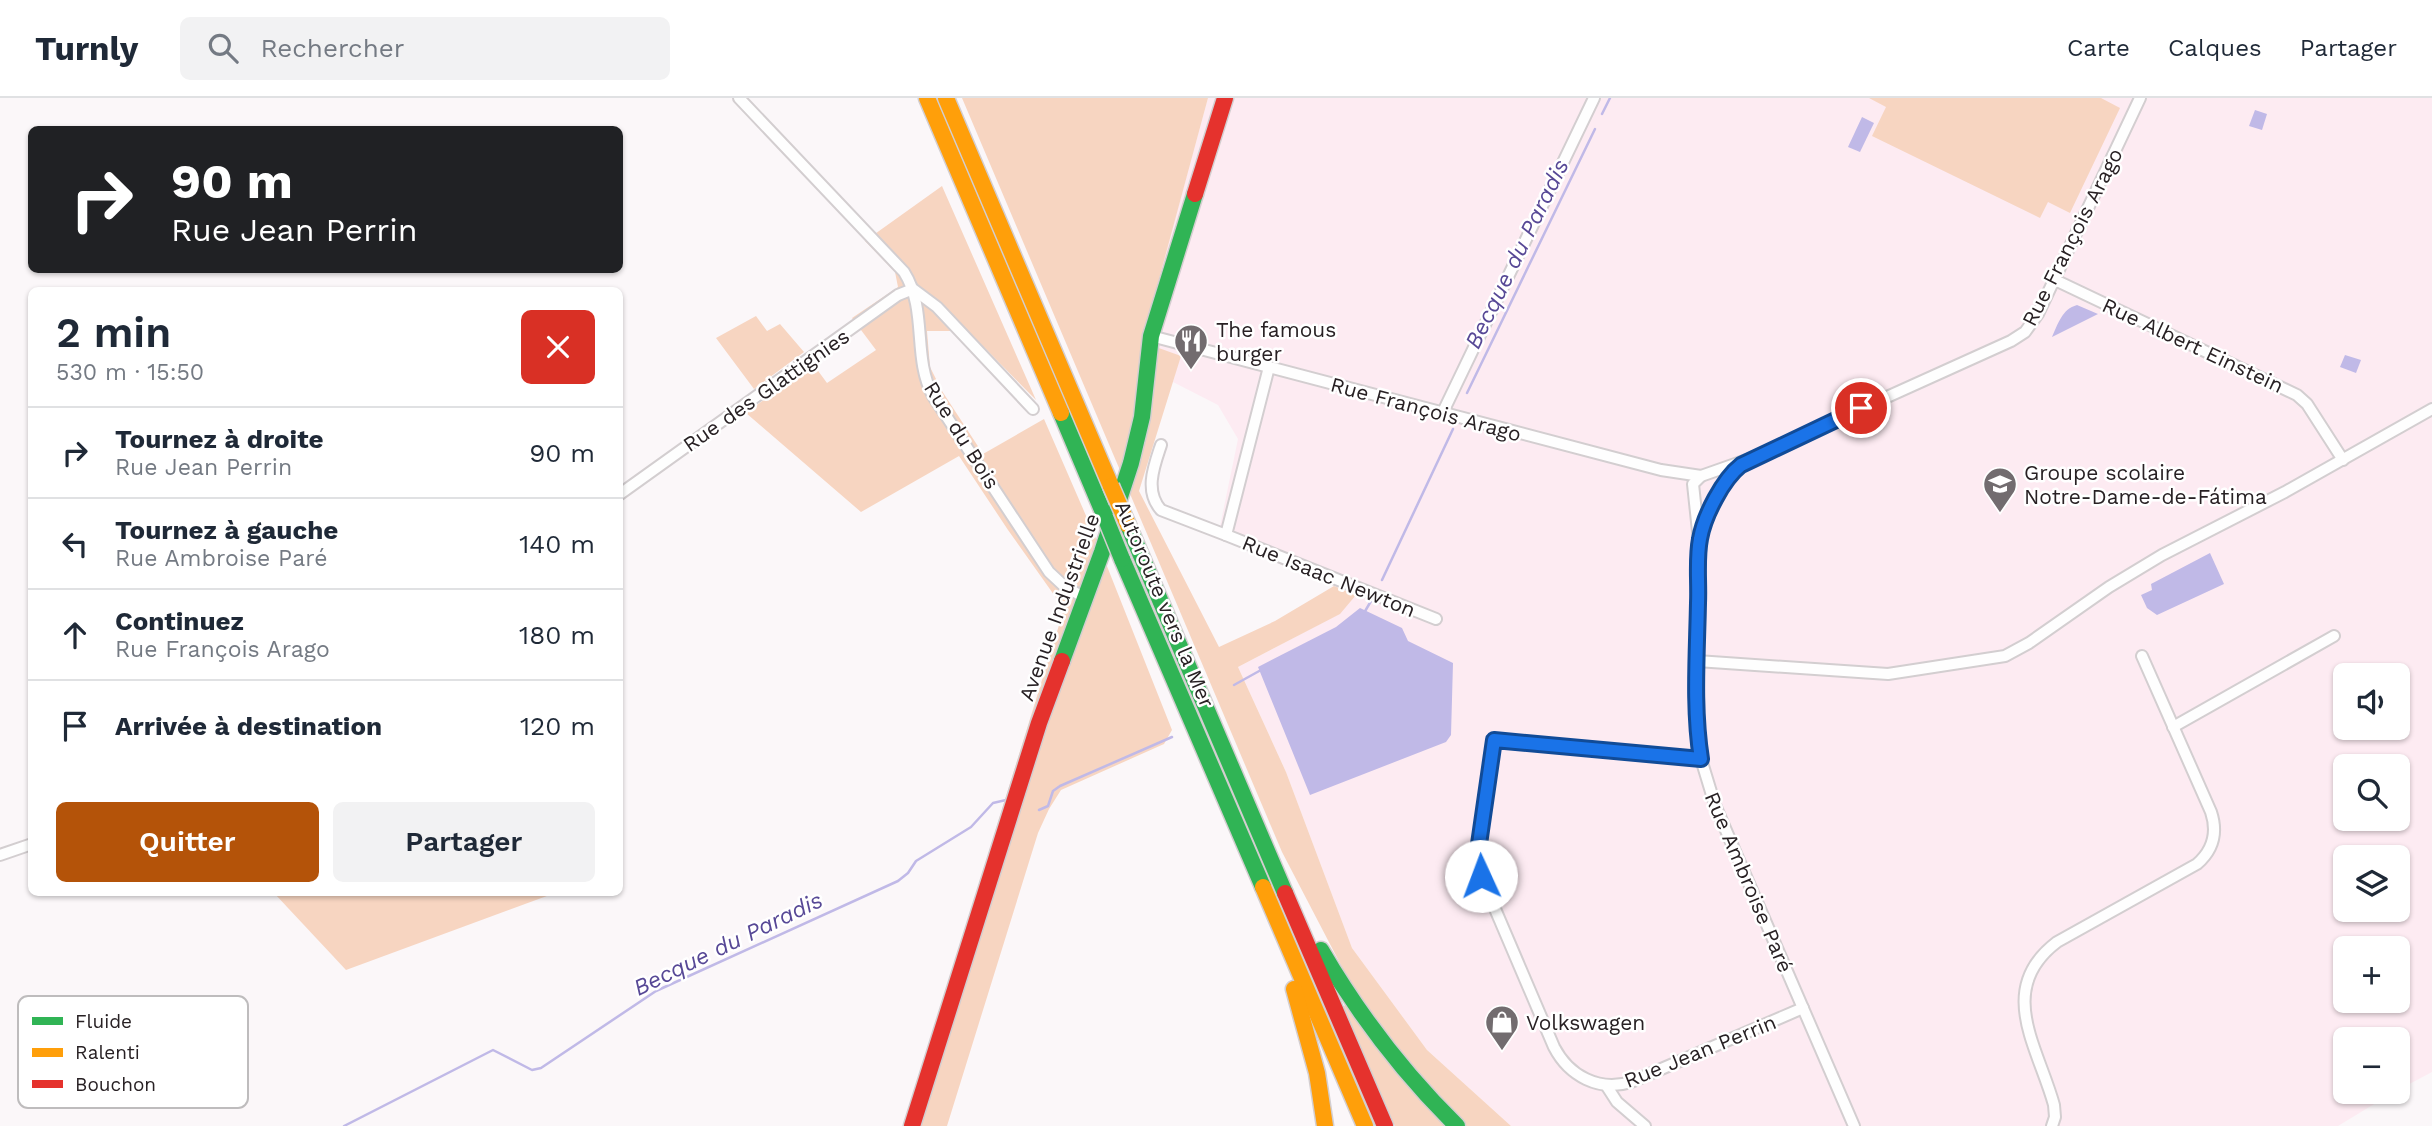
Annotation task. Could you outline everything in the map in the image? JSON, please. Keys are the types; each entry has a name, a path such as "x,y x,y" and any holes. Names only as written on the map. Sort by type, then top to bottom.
{"main road":[{"name":"Autoroute vers la Mer","path":"927,98 1365,1126"},
{"path":"946,98 1385,1126"},
{"name":"Avenue Industrielle","path":"912,1126 1039,723 1115,515 1142,417 1151,336 1225,98"},
{"path":"1271,860 1339,981 1375,1034 1417,1085 1457,1126"},
{"path":"1281,931 1280,949 1311,1044 1325,1126"}],"street":[{"name":"Rue du Bois","path":"739,98 894,259 913,289 918,309 924,372 933,396 1049,572 1064,586 1085,598"},
{"path":"1442,414 1594,98"},
{"name":"Rue François Arago","path":"1151,336 1661,470 1703,475 1752,458 2019,337 2034,321 2055,280 2140,98"},
{"name":"Rue Albert Einstein","path":"2055,280 2297,395 2307,404 2343,460"},
{"path":"913,289 937,307 1033,409"},
{"name":"Rue des Glattignies","path":"623,492 898,295 913,289"},
{"name":"Rue Isaac Newton","path":"1269,367 1226,535 1436,619"},
{"path":"1697,661 1888,674 2000,658 2029,643 2109,587 2162,555 2285,492 2432,409"},
{"path":"1161,445 1153,471 1151,489 1154,503 1161,510 1226,535"},
{"name":"Rue François Arago","path":"1719,495 1731,473 1752,458"},
{"name":"Rue François Arago","path":"1661,470 1680,479 1693,494"},
{"path":"1703,475 1713,476 1718,481 1719,495 1706,503 1699,501 1693,494 1694,482 1703,475"},
{"name":"Rue Ambroise Paré","path":"1693,494 1699,541 1696,723 1701,759 1715,805 1854,1126"},
{"name":"Rue Ambroise Paré","path":"1699,541 1709,511 1719,495"},
{"path":"2173,727 2334,636"},
{"path":"2052,1126 2054,1105 2023,1007 2029,975 2039,959 2057,942 2190,869 2202,859 2213,841 2214,820 2142,656"},
{"name":"Rue Jean Perrin","path":"1701,759 1494,740 1478,851 1481,876 1557,1053 1568,1067 1580,1076 1606,1085 1617,1086 1631,1082 1802,1008"},
{"path":"0,855 28,845"},
{"path":"1606,1085 1617,1102 1645,1126"}],"shaded area":[{"path":"962,98 1208,98 1142,342 1181,356 1139,491 1219,647 1275,621 1334,586 1356,595 1340,614 1238,667 1286,772 1352,948 1427,1050 1511,1126 1395,1126 1343,1007 1356,994 1282,852"},
{"path":"1208,98 2432,98 2432,1072 2410,1084 2410,1027 2333,1027 2333,1104 2374,1104 2338,1126 1511,1126 1427,1050 1352,948 1286,772 1238,667 1339,614 1355,595 1218,536 1238,439 1218,405 1173,382 1180,356 1141,343"},
{"path":"1869,98 2101,98 2120,108 2070,213 2048,202 2040,218 1872,136 1886,107"},
{"path":"2255,110 2267,114 2262,130 2249,126"},
{"path":"1862,117 1874,123 1860,152 1848,147"},
{"path":"942,186 1036,400 968,331 927,331 930,367 942,391 983,454 1044,419 1097,541 1172,730 1164,744 1061,790 1038,833 947,1126 904,1126 1064,609 959,456 861,512 746,413 813,364 827,383 876,350 852,318 898,287 895,272 865,241"},
{"path":"2077,305 2098,314 2052,337 2064,313"},
{"path":"756,316 767,331 780,324 804,352 754,389 716,338"},
{"path":"2345,355 2361,360 2356,373 2340,367"},
{"path":"2210,553 2224,584 2157,615 2147,608 2141,595 2152,590 2151,584"},
{"path":"1360,608 1402,628 1408,641 1453,663 1451,735 1446,742 1310,795 1258,667 1336,627"},
{"path":"277,896 547,896 346,970"}],"waterway":[{"name":"Becque du Paradis","path":"1602,114 1610,98"},
{"name":"Becque du Paradis","path":"1467,393 1595,129"},
{"name":"Becque du Paradis","path":"1382,580 1453,429"},
{"name":"Becque du Paradis","path":"1364,613 1371,601"},
{"name":"Becque du Paradis","path":"1234,685 1261,670"},
{"name":"Becque du Paradis","path":"1039,810 1048,806 1053,791 1060,786 1172,737"},
{"name":"Becque du Paradis","path":"344,1126 493,1050 532,1070 541,1068 656,991 898,881 916,861 971,827 993,803 1006,800"}],"traffic: fast":[{"path":"1062,661 1131,463 1142,417 1151,336 1195,194"},
{"path":"1061,413 1105,517"},
{"path":"1105,517 1122,559"},
{"path":"1128,525 1285,893"},
{"path":"1122,559 1263,887"},
{"path":"1321,950 1383,1042 1418,1085 1457,1126"}],"traffic: slow":[{"path":"927,98 1061,413"},
{"path":"946,98 1111,486"},
{"path":"1111,486 1128,525"},
{"path":"1263,887 1365,1126"},
{"path":"1294,989 1317,1073 1325,1126"}],"traffic: jam":[{"path":"1195,194 1225,98"},
{"path":"912,1126 1039,723 1062,661"},
{"path":"1285,893 1385,1126"}],"place":[{"name":"The famous burger","path":"1191,371"},
{"name":"Groupe scolaire Notre-Dame-de-Fátima","path":"2000,514"},
{"name":"Volkswagen","path":"1502,1052"}],"route":[{"path":"1481,876 1478,851 1494,740 1701,759 1696,698 1699,541 1709,511 1727,478 1741,465 1861,408"}]}
